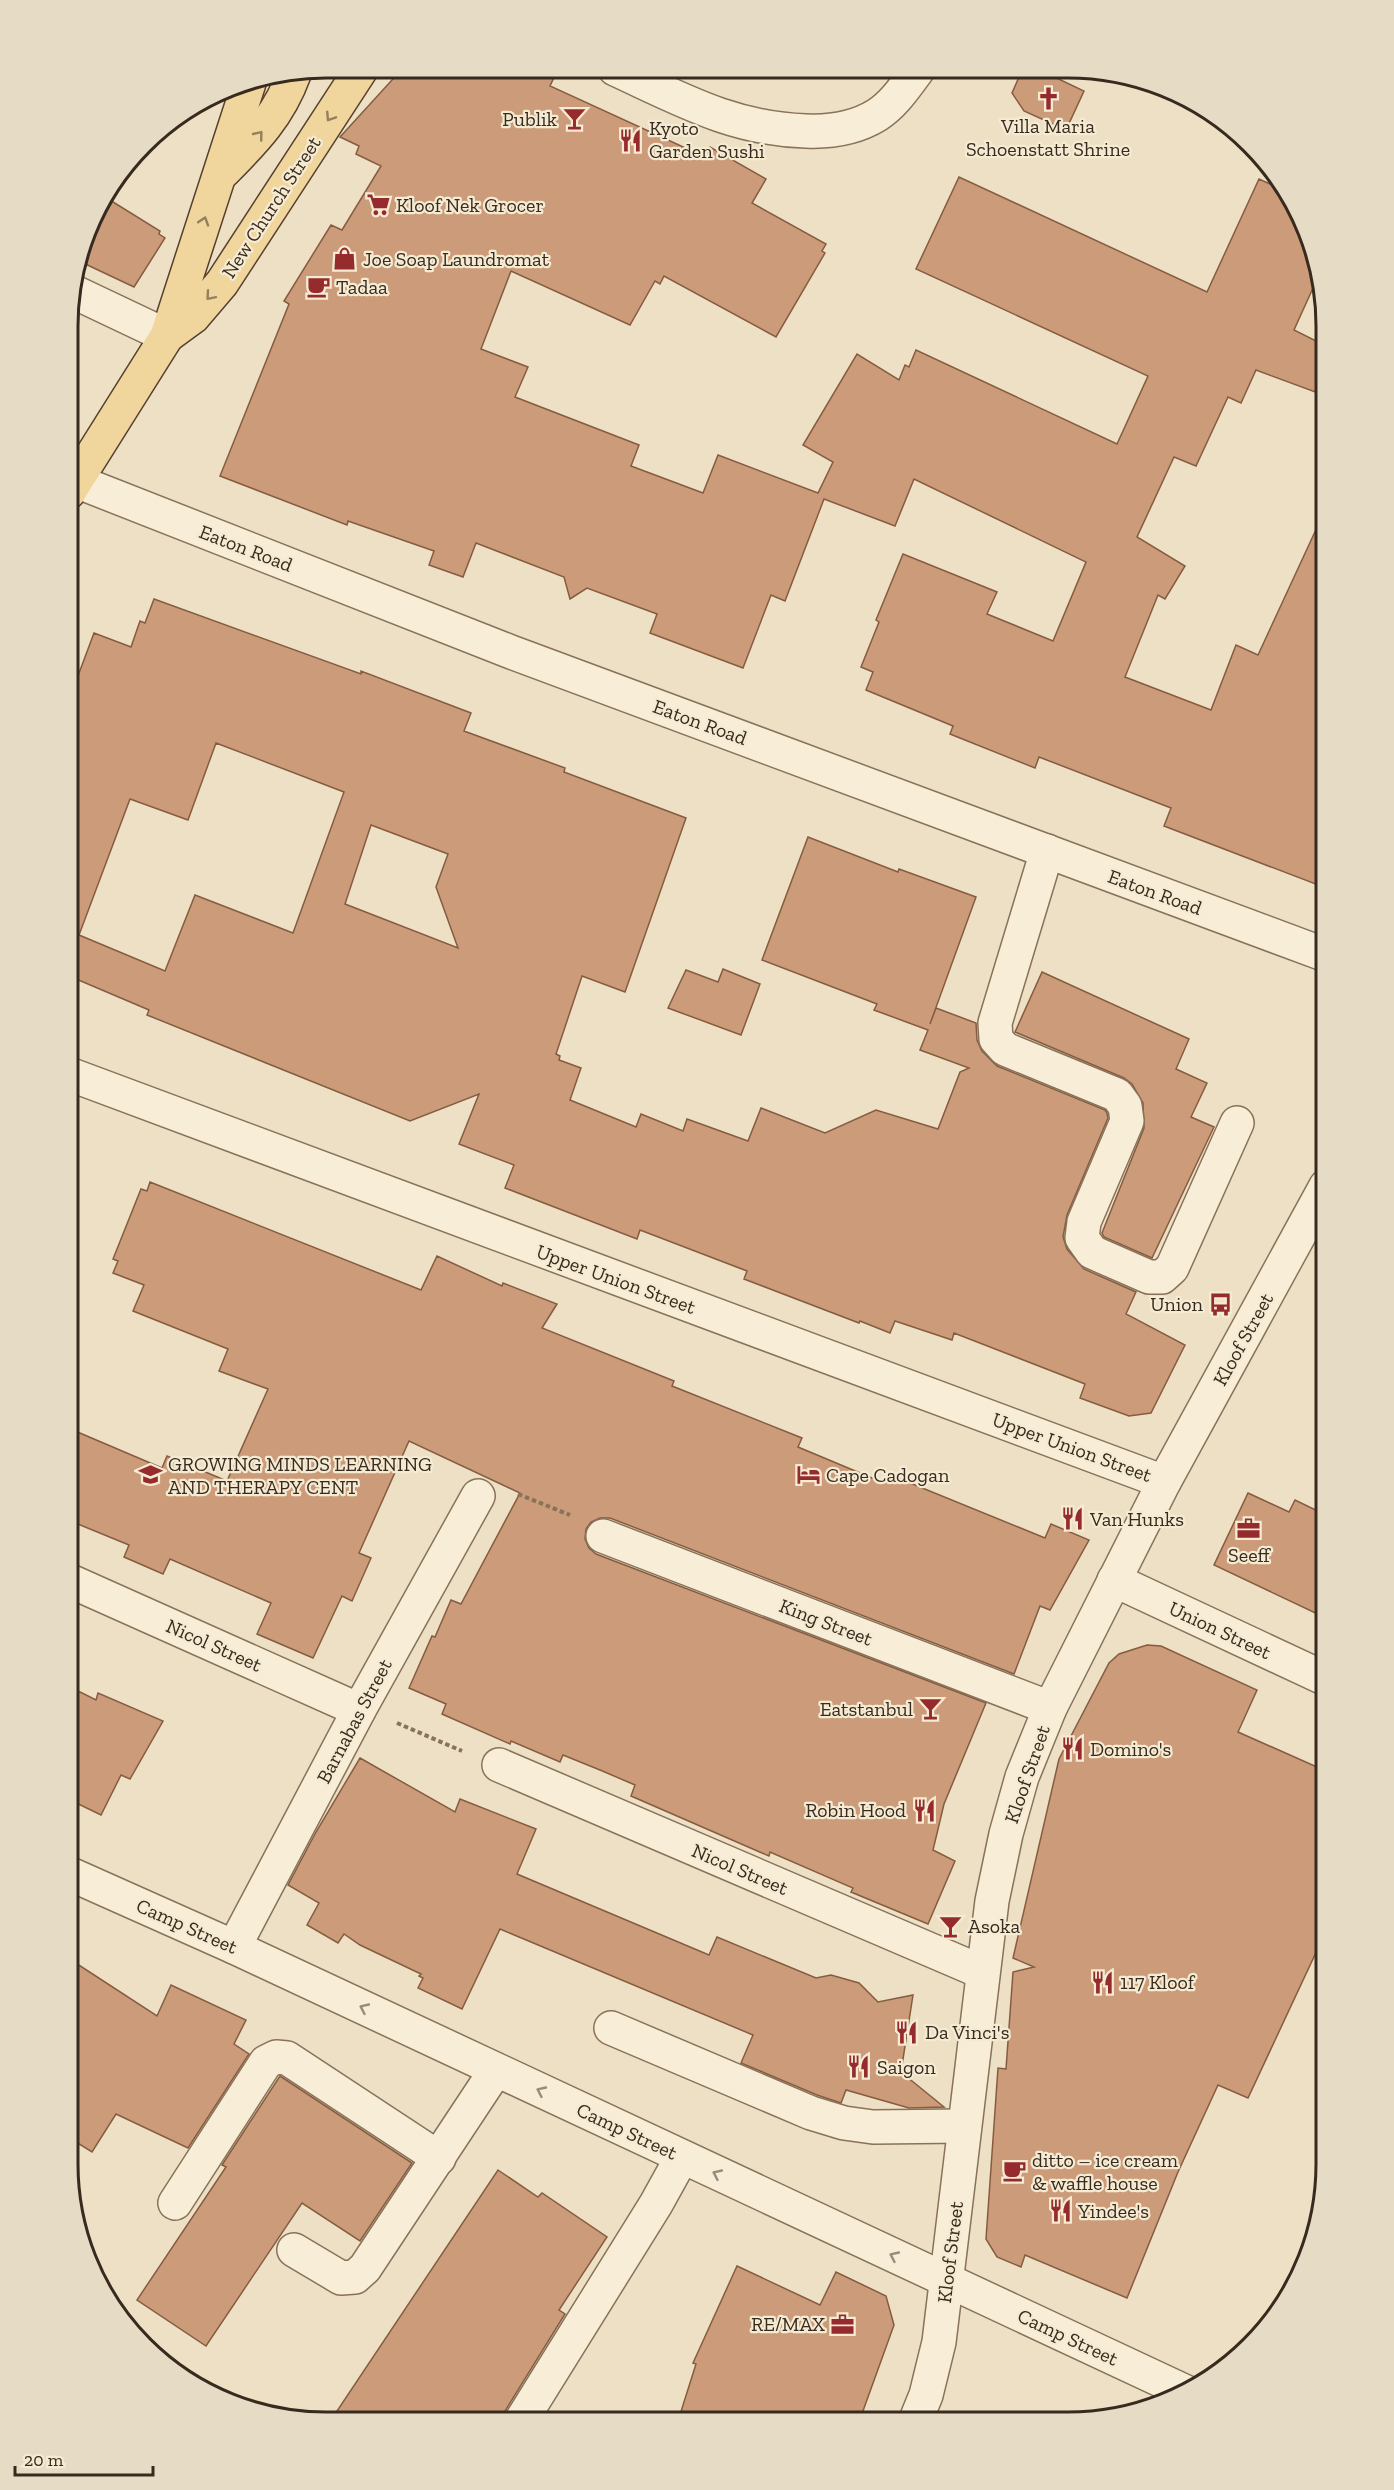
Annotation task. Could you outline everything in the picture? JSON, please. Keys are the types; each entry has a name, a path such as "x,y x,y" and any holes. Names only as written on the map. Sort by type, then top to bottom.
{"main road":[{"name":"New Church Street","path":"167,336 193,317 222,283 355,78"},
{"path":"219,177 254,142 278,111 291,80"},
{"path":"78,478 167,336 246,91"}],"street":[{"path":"635,78 730,120 772,129 815,131 859,124 877,115 894,101 912,78"},
{"path":"80,295 167,336"},
{"name":"Eaton Road","path":"78,488 511,652 1316,951"},
{"path":"1047,851 995,1023 996,1038 1005,1049 1117,1095 1125,1106 1126,1121 1084,1222 1082,1238 1092,1252 1149,1277 1162,1277 1172,1268 1237,1123"},
{"name":"Upper Union Street","path":"78,1077 1164,1482"},
{"name":"Kloof Street","path":"919,2412 926,2396 939,2342 992,1901 1006,1834 1022,1777 1050,1708 1164,1482 1316,1204"},
{"name":"Barnabas Street","path":"234,1947 373,1714 478,1496"},
{"name":"King Street","path":"603,1536 1050,1708"},
{"name":"Union Street","path":"1114,1580 1316,1674"},
{"name":"Nicol Street","path":"78,1584 373,1714"},
{"name":"Nicol Street","path":"499,1765 982,1972"},
{"name":"Camp Street","path":"78,1877 234,1947 1175,2387"},
{"path":"611,2028 811,2113 844,2123 873,2127 964,2126"},
{"path":"175,2203 266,2062 276,2057 287,2058 439,2158"},
{"path":"294,2250 341,2278 355,2277 365,2268 496,2070"},
{"path":"527,2412 650,2214 682,2157"}],"path":[{"path":"512,1491 571,1515"},
{"path":"373,1714 464,1752"}],"building":[{"path":"394,78 554,78 550,86 705,157 710,147 766,179 752,203 826,244 822,251 825,253 776,337 664,276 660,284 655,281 630,325 511,271 481,349 528,367 515,397 639,445 631,466 703,493 718,455 818,493 833,462 803,445 857,354 899,380 905,365 909,367 916,350 1117,444 1148,376 916,269 959,177 1207,292 1259,179 1272,185 1290,216 1308,262 1313,288 1294,330 1316,341 1316,392 1256,370 1241,403 1228,397 1196,466 1174,457 1137,537 1185,566 1165,599 1158,595 1125,677 1211,710 1236,645 1258,655 1316,530 1316,884 1164,826 1171,808 1039,757 1035,768 950,734 953,726 866,690 873,672 861,667 879,622 876,620 903,554 997,592 987,614 1053,641 1086,562 914,479 895,526 824,499 785,601 771,595 743,668 650,633 657,614 587,588 570,599 564,577 476,543 463,577 429,565 434,551 348,521 347,525 220,476 289,304 284,301 331,225 342,230 381,166 356,154 359,146 340,137"},
{"name":"Villa Maria Schoenstatt Shrine","path":"1019,78 1057,78 1084,91 1066,130 1024,111 1012,93"},
{"path":"112,201 160,231 159,234 165,238 134,287 86,264 97,231"},
{"path":"154,599 361,674 361,671 471,713 464,731 565,768 564,772 686,818 625,992 582,976 556,1054 560,1056 559,1060 581,1068 570,1100 636,1127 641,1114 683,1131 687,1119 748,1141 761,1108 825,1133 876,1110 938,1129 960,1072 969,1068 920,1050 928,1030 874,1010 877,1004 762,960 808,837 898,872 899,869 976,897 930,1024 936,1008 976,1023 977,1040 982,1051 997,1066 1105,1110 1107,1113 1108,1118 1067,1215 1063,1237 1067,1249 1084,1269 1136,1292 1126,1314 1185,1345 1151,1413 1129,1416 1080,1398 1085,1384 954,1333 952,1340 895,1321 890,1333 860,1321 859,1323 744,1279 747,1271 640,1230 637,1239 505,1188 514,1165 459,1144 479,1094 410,1121 147,1015 149,1010 78,980 78,676 94,633 131,647 140,621 145,623","holes":["216,743 344,792 293,933 195,895 165,971 79,935 130,799 188,820","371,825 448,854 436,887 458,948 345,904"]},
{"path":"723,969 760,984 741,1035 668,1008 686,970 718,982"},
{"path":"1042,972 1189,1039 1176,1069 1207,1083 1191,1117 1214,1127 1152,1258 1104,1237 1102,1233 1144,1128 1143,1103 1132,1084 1124,1078 1015,1032"},
{"path":"150,1182 421,1290 437,1256 502,1286 503,1283 557,1304 542,1328 674,1381 672,1386 802,1438 798,1447 884,1483 888,1474 1045,1538 1051,1524 1089,1540 1050,1610 1040,1606 1014,1674 610,1518 600,1518 591,1522 586,1529 585,1539 589,1548 596,1554 986,1703 944,1804 933,1850 955,1861 928,1924 851,1892 853,1888 770,1852 769,1856 631,1796 635,1785 563,1755 560,1762 511,1741 510,1744 442,1714 446,1704 409,1688 451,1600 461,1604 520,1493 409,1441 359,1553 371,1558 352,1601 342,1596 313,1658 257,1634 271,1603 170,1559 163,1574 124,1557 129,1545 78,1524 78,1432 162,1468 167,1456 227,1481 268,1389 219,1371 228,1349 133,1311 144,1285 113,1273 118,1261 113,1259 141,1189 147,1191"},
{"path":"1248,1493 1289,1512 1295,1500 1316,1510 1316,1613 1214,1565"},
{"path":"1147,1645 1161,1646 1257,1690 1238,1732 1316,1767 1316,1952 1248,2098 1218,2085 1178,2172 1127,2298 1025,2255 1021,2267 997,2257 986,2239 998,2068 1006,2069 1013,1972 1034,1967 1013,1958 1059,1759 1109,1663 1119,1654"},
{"path":"78,1691 96,1700 98,1693 163,1721 130,1779 121,1775 101,1815 78,1804"},
{"path":"360,1758 455,1812 460,1799 536,1829 517,1874 709,1955 717,1937 816,1978 831,1975 859,1983 878,2002 913,1995 901,2072 944,2107 909,2108 846,2090 841,2103 817,2095 741,2063 753,2035 500,1929 462,2009 418,1988 423,1978 419,1976 421,1974 360,1945 344,1934 338,1943 307,1925 319,1903 288,1885"},
{"path":"78,1965 157,2016 171,1985 246,2020 234,2044 249,2054 188,2148 116,2114 92,2152 78,2143"},
{"path":"280,2076 412,2163 360,2241 302,2203 206,2346 137,2300 226,2167 222,2165"},
{"path":"498,2170 538,2197 542,2193 607,2237 559,2310 565,2314 505,2412 336,2412"},
{"path":"737,2266 820,2305 836,2272 886,2296 894,2325 863,2412 681,2412 696,2364 693,2363"}],"place":[{"name":"Villa Maria Schoenstatt Shrine","path":"1048,99"},
{"name":"Publik","path":"575,119"},
{"name":"Kyoto Garden Sushi","path":"631,140"},
{"name":"Kloof Nek Grocer","path":"378,205"},
{"name":"Joe Soap Laundromat","path":"345,259"},
{"name":"Tadaa","path":"318,287"},
{"name":"Union","path":"1221,1304"},
{"name":"GROWING MINDS LEARNING AND THERAPY CENT","path":"150,1475"},
{"name":"Cape Cadogan","path":"808,1475"},
{"name":"Van Hunks","path":"1072,1519"},
{"name":"Seeff","path":"1249,1528"},
{"name":"Eatstanbul","path":"931,1709"},
{"name":"Domino's","path":"1072,1749"},
{"name":"Robin Hood","path":"924,1810"},
{"name":"Asoka","path":"950,1926"},
{"name":"117 Kloof","path":"1102,1982"},
{"name":"Da Vinci's","path":"907,2032"},
{"name":"Saigon","path":"859,2067"},
{"name":"ditto – ice cream & waffle house","path":"1014,2171"},
{"name":"Yindee's","path":"1060,2211"},
{"name":"RE/MAX","path":"843,2324"}]}
